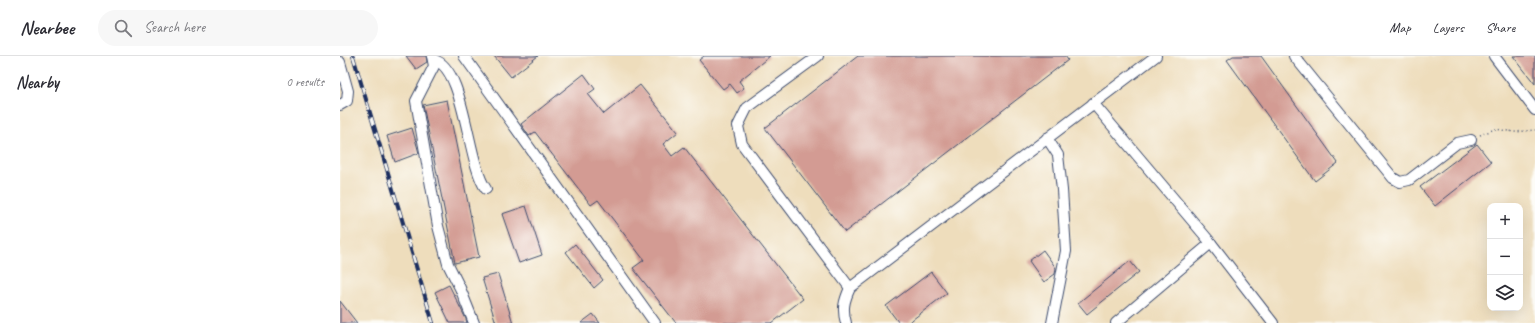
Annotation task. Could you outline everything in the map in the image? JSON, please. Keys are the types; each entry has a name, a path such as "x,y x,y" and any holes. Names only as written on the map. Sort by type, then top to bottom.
{"street":[{"path":"464,56 655,323"},
{"path":"818,56 747,108 738,126 742,144 850,288"},
{"path":"846,323 843,313 844,301 850,288 1156,56"},
{"path":"1294,56 1393,178 1400,182 1409,180 1457,143 1471,140"},
{"path":"1494,56 1535,110"},
{"path":"433,58 441,62 451,76 462,107 476,167 481,182 486,189"},
{"path":"433,58 434,66 416,101 438,226 448,264 460,288 474,323"},
{"path":"340,62 348,92 346,101 340,105"},
{"path":"1093,103 1211,243 1273,323"},
{"path":"1047,138 1058,155 1066,251 1052,323"},
{"path":"1116,323 1211,243"}],"path":[{"path":"1471,140 1494,129 1515,132 1535,130"}],"building":[{"path":"406,56 426,56 427,62 416,69"},
{"path":"494,56 538,56 511,77"},
{"path":"704,56 770,56 739,81 744,88 737,93 730,84 723,89 699,60"},
{"path":"858,56 1065,56 1068,60 845,232 765,128"},
{"path":"1233,56 1261,56 1338,163 1315,181 1227,60"},
{"path":"1513,56 1535,56 1535,84"},
{"path":"584,74 595,89 588,94 604,114 640,85 678,132 663,144 672,156 684,147 803,299 772,323 676,323 633,268 644,260 598,200 591,205 535,132 529,136 521,124"},
{"path":"447,100 479,257 455,263 423,105"},
{"path":"412,128 419,153 395,162 387,136"},
{"path":"1477,144 1491,162 1435,206 1420,187"},
{"path":"526,206 542,255 519,263 502,214"},
{"path":"575,244 603,280 594,288 566,252"},
{"path":"1043,250 1056,268 1055,274 1044,282 1029,261"},
{"path":"1130,261 1139,272 1087,314 1078,303"},
{"path":"931,272 947,293 908,323 899,323 886,306"},
{"path":"498,274 513,323 496,323 482,278"},
{"path":"449,285 467,323 450,323 435,292"},
{"path":"340,301 357,323 340,323"},
{"path":"593,314 600,323 581,323"}],"railway":[{"path":"353,56 433,323"}]}
